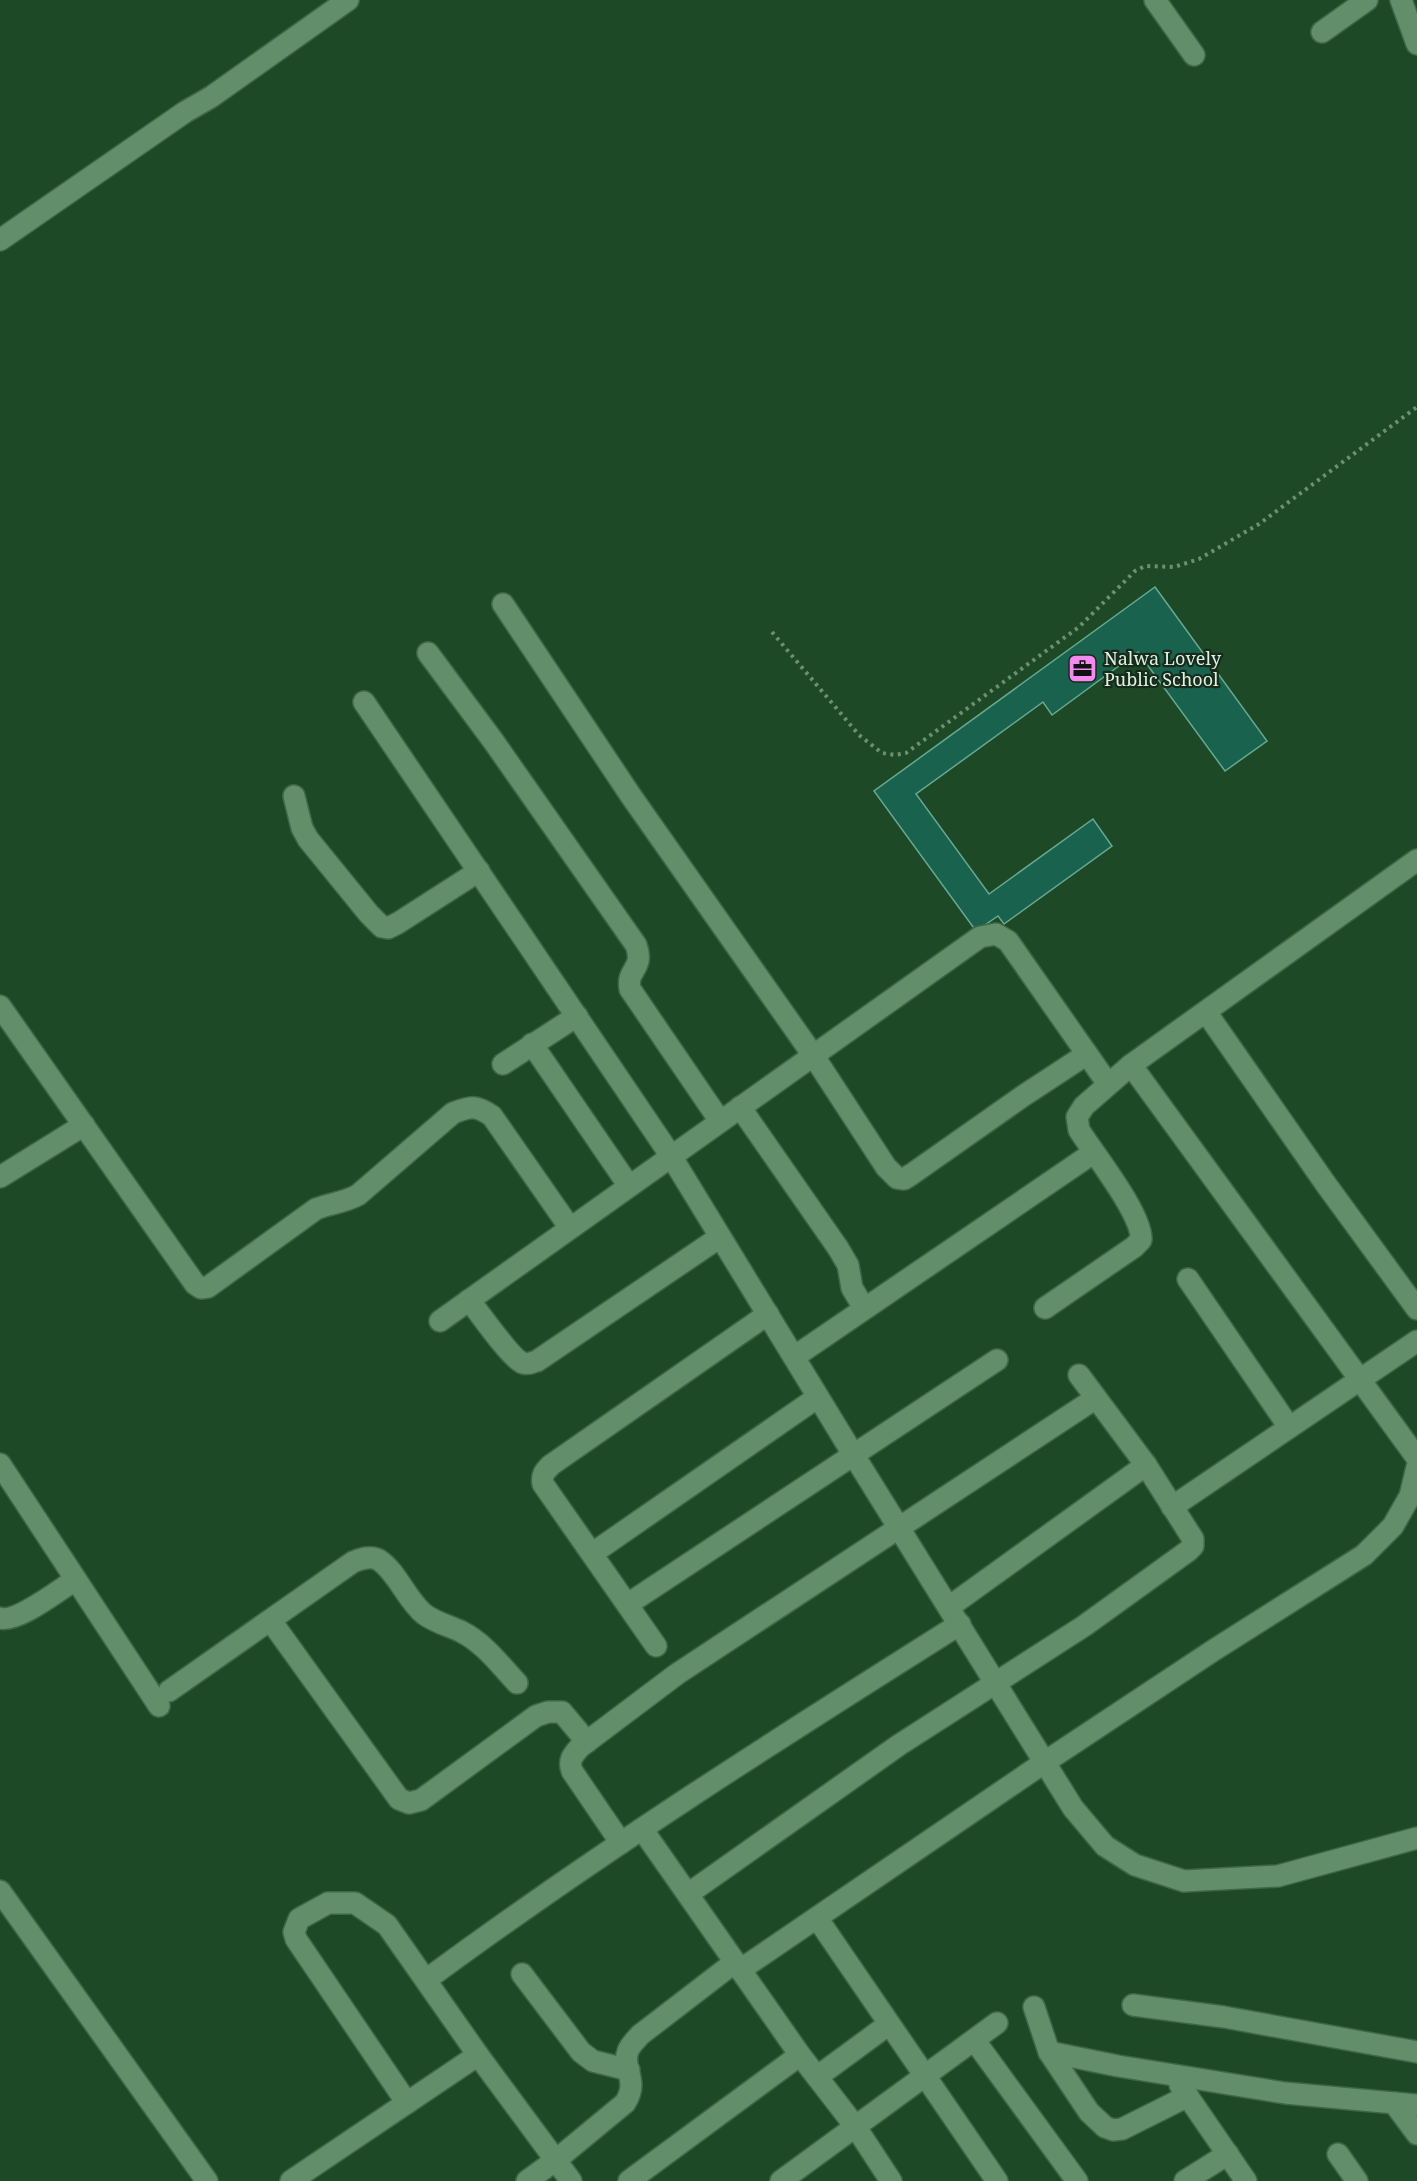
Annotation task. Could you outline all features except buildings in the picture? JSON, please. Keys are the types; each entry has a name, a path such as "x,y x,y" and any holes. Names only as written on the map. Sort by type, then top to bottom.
{"street":[{"path":"0,240 139,143 212,97 348,0"},
{"path":"1155,0 1194,56"},
{"path":"1322,32 1367,0"},
{"path":"1401,0 1417,44"},
{"path":"503,604 631,796 813,1055 886,1167 897,1178 904,1179 1087,1054"},
{"path":"428,653 494,742 636,945 640,955 639,963 629,977 630,988 720,1121"},
{"path":"364,702 671,1156 1073,1808 1105,1846 1136,1865 1184,1881 1278,1876 1417,1838"},
{"path":"294,796 302,828 308,839 382,927 388,928 398,923 479,871"},
{"path":"1045,1308 1141,1240 1142,1233 1135,1214 1079,1130 1077,1118 1084,1106 1131,1065 1417,860"},
{"path":"440,1321 980,937 996,934 1008,940 1108,1084"},
{"path":"0,1006 195,1284 201,1288 208,1287 316,1209 331,1203 343,1203 358,1195 453,1113 468,1107 480,1108 492,1116 570,1228"},
{"path":"1206,1012 1325,1183 1417,1309"},
{"path":"503,1064 577,1016"},
{"path":"532,1044 629,1186"},
{"path":"1131,1065 1417,1458"},
{"path":"740,1107 838,1248 848,1266 852,1288 864,1308"},
{"path":"0,1177 84,1125"},
{"path":"794,1357 1093,1153"},
{"path":"469,1300 509,1350 521,1363 528,1364 537,1361 720,1237"},
{"path":"1188,1279 1288,1427"},
{"path":"656,1646 543,1484 543,1473 560,1458 768,1314"},
{"path":"1172,1507 1417,1341"},
{"path":"628,1604 997,1360"},
{"path":"688,1894 899,1745 1084,1626 1192,1546 1193,1539 1146,1465 1078,1374"},
{"path":"593,1553 818,1397"},
{"path":"621,1843 572,1771 569,1763 572,1756 587,1742 677,1674 1096,1398"},
{"path":"0,1464 75,1580 164,1699 352,1562 365,1557 379,1559 424,1614 463,1633 479,1644 517,1683"},
{"path":"426,1980 508,1919 954,1616 1146,1465"},
{"path":"527,2181 625,2103 630,2095 632,2084 626,2058 628,2049 640,2035 738,1966 817,1918 1045,1762 1214,1650 1364,1555 1393,1526 1410,1496 1417,1467"},
{"path":"0,1618 5,1620 21,1614 75,1580"},
{"path":"271,1621 399,1799 409,1803 421,1800 536,1716 548,1712 562,1712 587,1742"},
{"path":"642,1829 800,2055 855,2126 891,2181"},
{"path":"0,1891 207,2181"},
{"path":"407,2103 296,1939 294,1932 299,1919 328,1903 355,1903 387,1924 478,2055 571,2181"},
{"path":"817,1918 997,2181"},
{"path":"522,1974 581,2052 593,2061 629,2070"},
{"path":"1133,2005 1224,2017 1417,2052"},
{"path":"1034,2007 1049,2052 1089,2112 1105,2127 1113,2130 1122,2129 1188,2096"},
{"path":"781,2181 997,2023"},
{"path":"817,2077 889,2024"},
{"path":"975,2041 1077,2181"},
{"path":"1049,2052 1285,2093 1417,2105"},
{"path":"291,2181 478,2055"},
{"path":"629,2181 800,2055"},
{"path":"1172,2075 1246,2181"},
{"path":"1394,2103 1417,2134"},
{"path":"1185,2181 1228,2154"},
{"path":"1338,2154 1357,2181"}],"path":[{"path":"772,632 860,735 882,753 894,756 906,753 1079,627 1136,571 1145,566 1174,567 1199,559 1259,524 1417,407"}],"place":[{"name":"Nalwa Lovely Public School","path":"1083,668"}]}
